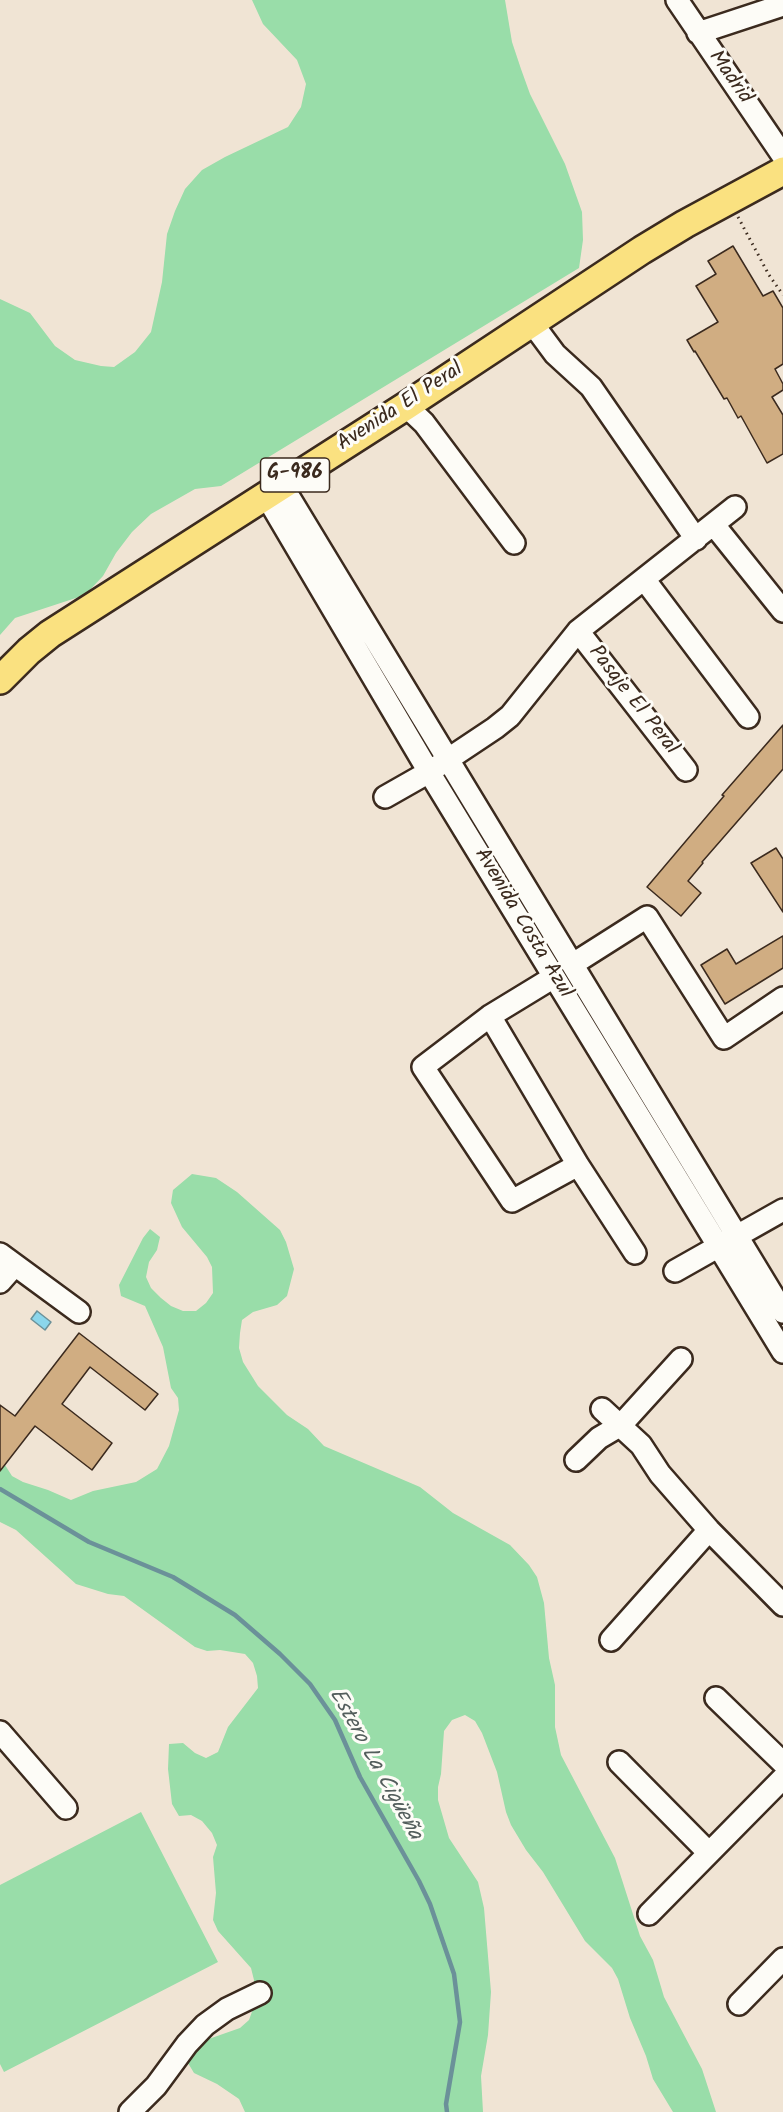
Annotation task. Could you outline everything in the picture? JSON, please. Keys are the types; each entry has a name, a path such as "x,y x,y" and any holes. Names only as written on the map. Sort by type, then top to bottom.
{"main road":[{"name":"Avenida El Peral","path":"0,680 50,634 273,489 406,406 642,250 783,171"}],"street":[{"name":"Madrid","path":"677,0 783,156"},
{"path":"698,33 783,5"},
{"path":"532,323 555,354 591,387 696,539"},
{"path":"406,406 424,423 514,543"},
{"name":"Avenida Costa Azul","path":"273,489 449,759 573,964 728,1242 783,1352"},
{"name":"Avenida Costa Azul","path":"273,489 429,772 554,976 728,1242 783,1312"},
{"path":"385,797 429,772 510,716 578,631 735,507"},
{"path":"714,525 783,611"},
{"path":"644,579 748,717"},
{"name":"Pasaje El Peral","path":"578,631 686,770"},
{"path":"573,964 647,917 723,1038 783,998"},
{"path":"554,976 490,1017 423,1067 512,1201 578,1164"},
{"path":"490,1017 578,1164 635,1253"},
{"path":"675,1271 783,1210"},
{"path":"0,1282 8,1260 79,1312"},
{"path":"576,1460 599,1438 621,1425 681,1359"},
{"path":"602,1409 641,1445 660,1474 709,1530 783,1605"},
{"path":"611,1640 709,1530"},
{"path":"716,1698 783,1763"},
{"path":"0,1732 66,1808"},
{"path":"619,1762 708,1852"},
{"path":"649,1914 783,1778"},
{"path":"740,2004 783,1959"},
{"path":"130,2112 156,2086 187,2044 205,2025 227,2008 260,1993"}],"path":[{"path":"729,200 769,275 783,295"}],"green space":[{"path":"252,0 505,0 512,42 530,94 565,164 582,212 583,240 579,268 221,486 195,489 151,514 132,532 116,553 103,576 85,595 15,618 0,635 0,299 30,313 55,346 75,360 114,367 135,352 151,332 162,282 167,234 185,189 202,170 288,127 301,107 306,84 297,60 263,24"},
{"path":"192,1174 216,1178 237,1192 280,1230 286,1242 294,1269 287,1296 277,1305 253,1312 242,1320 239,1348 243,1362 258,1386 287,1415 308,1429 324,1446 420,1487 453,1513 510,1545 537,1577 544,1603 549,1658 555,1685 555,1727 561,1755 615,1858 640,1936 653,1960 664,1997 702,2069 716,2112 673,2112 653,2079 618,1979 612,1968 585,1941 511,1825 497,1772 482,1733 475,1721 465,1715 452,1720 444,1731 438,1800 449,1838 478,1882 484,1908 491,1992 488,2035 481,2076 483,2112 245,2112 239,2099 217,2084 194,2073 188,2063 194,2050 203,2041 240,2028 249,2020 254,2006 254,1980 251,1968 218,1931 213,1920 216,1893 213,1857 217,1845 212,1833 202,1821 191,1815 179,1816 172,1804 168,1769 169,1744 183,1743 195,1753 206,1758 218,1752 228,1727 258,1688 253,1663 245,1654 220,1650 207,1651 195,1647 124,1596 108,1594 76,1584 16,1530 0,1522 0,1464 5,1465 12,1476 23,1482 71,1500 93,1491 136,1482 157,1469 169,1446 179,1410 178,1398 171,1388 163,1347 145,1306 121,1296 119,1285 150,1229 160,1237 157,1250 149,1262 146,1277 151,1288 171,1306 183,1311 196,1311 213,1293 212,1267 207,1257 182,1227 171,1203 173,1190"},
{"path":"141,1812 218,1962 4,2072 0,2064 0,1885"}],"water":[{"path":"37,1311 51,1322 45,1330 31,1319"}],"building":[{"path":"733,246 763,296 773,291 783,308 783,364 775,369 783,384 783,390 772,397 783,415 783,454 767,463 741,416 738,418 727,398 724,399 687,340 718,322 696,286 716,274 708,261"},
{"path":"783,725 783,769 688,881 701,893 681,916 647,887"},
{"path":"776,848 783,859 783,912 751,863"},
{"path":"783,936 783,968 725,1004 701,965 727,949 736,964"},
{"path":"79,1333 158,1394 145,1410 90,1367 62,1404 112,1443 92,1470 35,1426 0,1471 0,1405 15,1416"}],"waterway":[{"name":"Estero La Cigüeña","path":"0,1489 89,1542 173,1577 235,1615 310,1684 335,1720 360,1777 419,1881 430,1904 454,1974 460,2022 446,2104 447,2112"}]}
